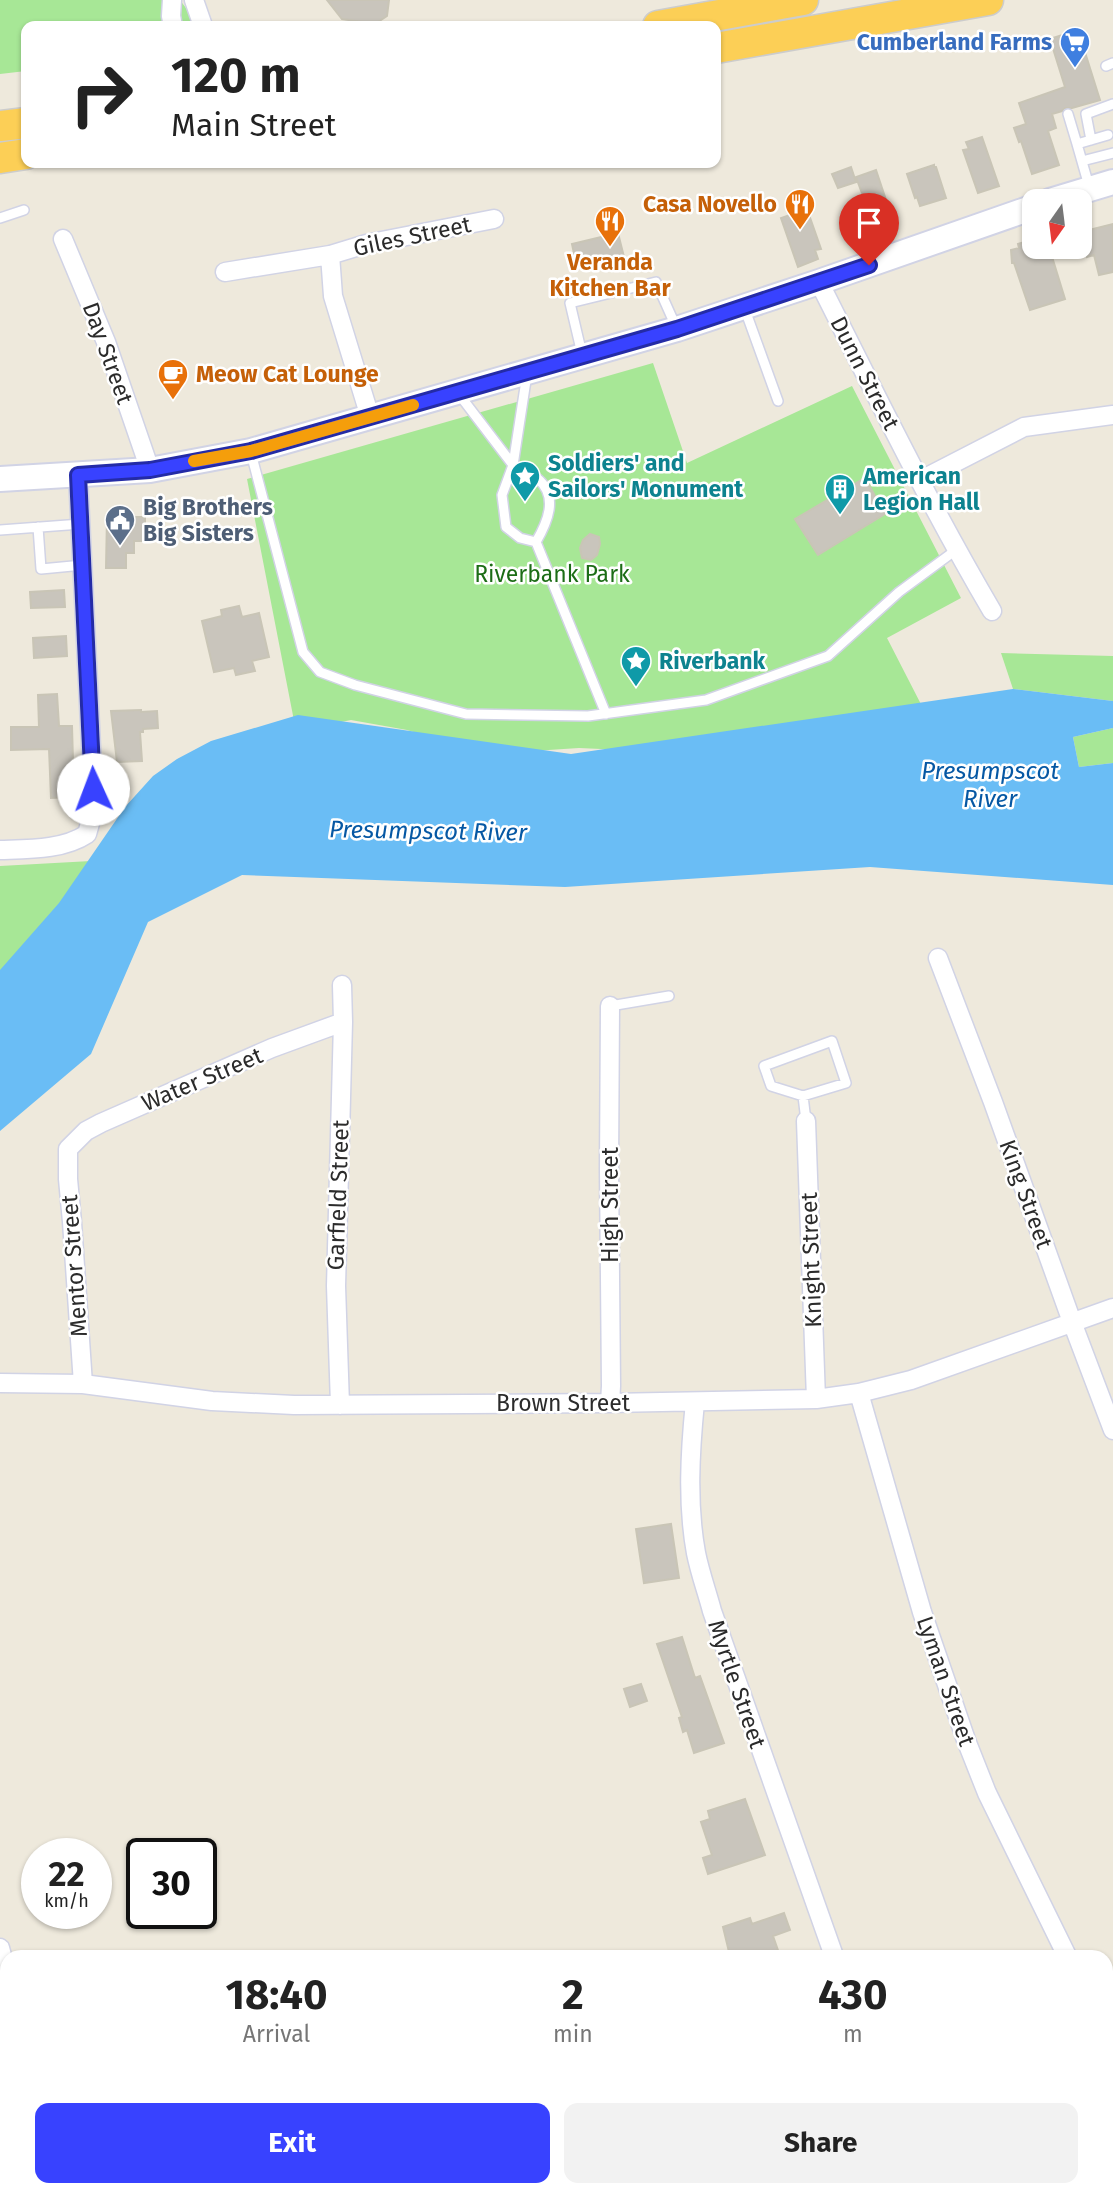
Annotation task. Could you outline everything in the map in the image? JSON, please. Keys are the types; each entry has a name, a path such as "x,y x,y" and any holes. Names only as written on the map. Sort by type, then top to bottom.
{"highway":[{"path":"686,21 803,0"},
{"path":"721,47 989,0"},
{"path":"0,126 21,124"},
{"path":"0,158 21,156"}],"main road":[{"path":"0,479 150,470 251,451 677,329 1022,211"}],"street":[{"path":"172,0 172,21"},
{"path":"194,0 201,21"},
{"name":"Giles Street","path":"225,272 330,255 366,244 494,219"},
{"name":"Day Street","path":"63,239 106,342 150,470"},
{"name":"Giles Street","path":"330,255 333,296 370,418"},
{"name":"Dunn Street","path":"819,282 904,452 992,611"},
{"path":"921,480 1024,428 1113,415"},
{"path":"0,850 74,843 87,834 94,809 78,475"},
{"name":"King Street","path":"938,958 1113,1430"},
{"name":"Garfield Street","path":"340,1405 336,1286 342,985"},
{"name":"High Street","path":"610,1006 610,1403"},
{"name":"Water Street","path":"68,1149 86,1130 100,1123 272,1048 343,1022"},
{"name":"Knight Street","path":"806,1121 816,1399"},
{"name":"Mentor Street","path":"68,1149 83,1384"},
{"name":"Brown Street","path":"0,1383 83,1384 212,1401 262,1404 610,1403 816,1399 859,1393 911,1380 1113,1308"},
{"name":"Lyman Street","path":"859,1393 922,1612 962,1729 987,1793 1064,1950"},
{"name":"Myrtle Street","path":"695,1402 690,1473 696,1554 716,1624 832,1950"}],"lane":[{"path":"1091,140 1086,114 1113,104"},
{"path":"1068,114 1082,161 1102,185"},
{"path":"1077,144 1108,135"},
{"path":"1082,161 1113,153"},
{"path":"0,218 24,210"},
{"path":"582,356 570,303 656,282 677,329"},
{"path":"744,307 778,401"},
{"path":"528,372 513,464 502,495 506,527 520,538 536,542"},
{"path":"456,392 513,464 540,480 550,498 548,521 536,542"},
{"path":"251,451 303,652 320,672 355,685 466,714 588,716 706,700 828,656 899,592 956,550"},
{"path":"0,530 80,524"},
{"path":"38,527 41,569 83,565"},
{"path":"536,542 606,714"},
{"path":"610,1006 669,996"},
{"path":"832,1041 846,1083 803,1096 771,1086 764,1066 832,1041"},
{"path":"803,1096 806,1121"}],"green space":[{"path":"0,0 180,0 195,21 21,21 21,72 0,74"},
{"name":"Riverbank Park","path":"653,363 687,463 852,386 961,598 887,638 926,714 623,750 579,748 533,751 467,748 407,730 351,720 296,731 247,479"},
{"path":"1001,653 1113,656 1113,701 1013,689"},
{"path":"1113,728 1113,763 1079,767 1073,737"},
{"path":"91,861 0,1002 0,866"}],"water":[{"name":"Presumpscot River","path":"1013,689 1113,701 1113,728 1073,737 1079,767 1113,763 1113,885 870,867 565,887 242,875 148,922 91,1054 0,1131 0,970 59,903 125,807 153,776 177,759 211,741 298,715 571,754"}],"building":[{"path":"327,0 389,0 387,16 380,21 342,19"},
{"path":"1078,30 1100,100 1065,108 1052,114 1056,128 1048,131 1059,165 1032,174 1014,128 1026,124 1019,103 1065,87 1050,39"},
{"path":"982,137 999,186 978,193 963,150 969,149 966,142"},
{"path":"934,165 946,198 920,206 907,174"},
{"path":"851,167 856,182 838,188 832,174"},
{"path":"876,170 893,221 875,228 856,177"},
{"name":"Casa Novello","path":"807,209 821,249 815,250 818,259 798,267 781,218"},
{"path":"1113,224 1113,272 1099,275 1092,256 1092,229"},
{"path":"618,233 624,257 577,268 572,244"},
{"path":"1022,243 1022,259 1053,259 1065,299 1030,310 1012,263 1011,250 1019,248 1018,244"},
{"name":"American Legion Hall","path":"865,478 885,514 818,555 795,519"},
{"name":"Big Brothers Big Sisters","path":"107,517 145,517 145,541 134,541 134,553 126,553 126,568 106,568"},
{"path":"590,534 599,537 600,544 597,555 591,560 582,558 580,548 583,540"},
{"path":"64,590 65,607 31,608 30,592"},
{"path":"239,606 242,617 259,613 269,657 252,661 255,671 236,675 234,668 214,672 202,621 222,616 221,610"},
{"path":"66,636 67,656 34,658 33,638"},
{"path":"57,694 59,726 72,726 74,797 51,798 49,749 11,750 11,727 39,727 38,695"},
{"path":"111,711 157,711 158,728 143,729 143,732 140,732 142,761 117,762"},
{"path":"671,1524 679,1578 644,1583 636,1529"},
{"path":"682,1637 695,1678 700,1676 724,1743 694,1753 687,1730 683,1732 679,1718 682,1717 657,1644"},
{"path":"641,1684 647,1701 630,1707 624,1689"},
{"path":"745,1799 765,1855 708,1874 703,1858 712,1855 701,1822 710,1819 708,1811"},
{"path":"784,1913 790,1930 773,1936 778,1950 729,1950 723,1927 750,1918 752,1924"}],"slow traffic":[{"path":"194,461 251,451 413,405"}],"place":[{"name":"Cumberland Farms","path":"1075,69"},
{"name":"Casa Novello","path":"800,231"},
{"name":"Veranda Kitchen Bar","path":"610,248"},
{"name":"Meow Cat Lounge","path":"173,401"},
{"name":"Soldiers' and Sailors' Monument","path":"525,503"},
{"name":"American Legion Hall","path":"840,516"},
{"name":"Big Brothers Big Sisters","path":"120,547"},
{"name":"Riverbank","path":"636,688"}],"route":[{"path":"93,789 78,475 150,470 251,451 677,329 869,265"}]}
